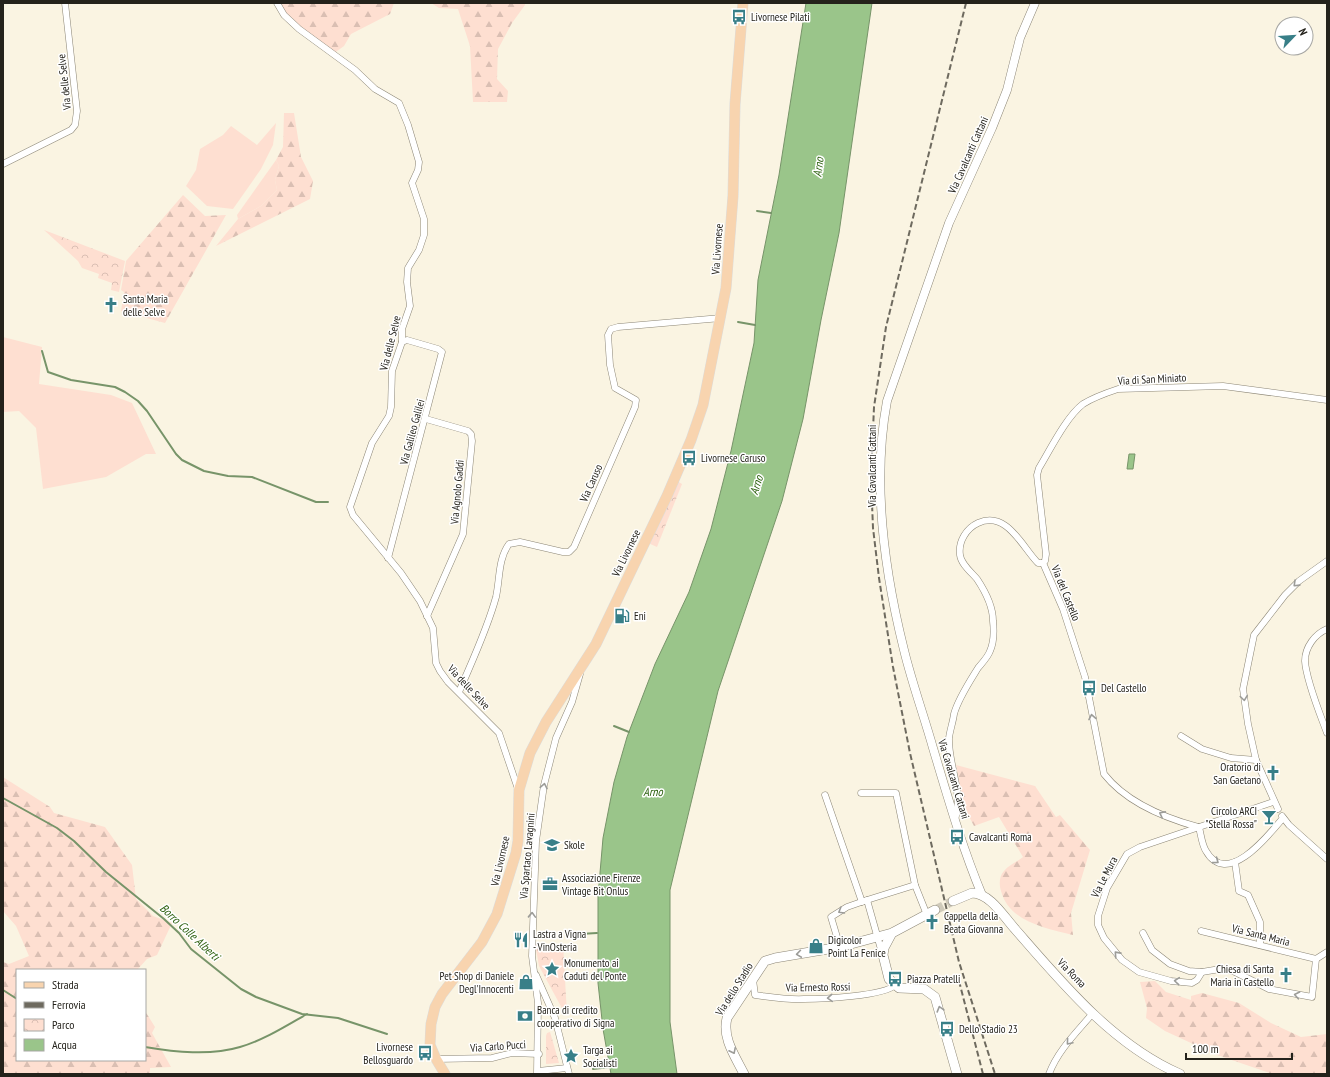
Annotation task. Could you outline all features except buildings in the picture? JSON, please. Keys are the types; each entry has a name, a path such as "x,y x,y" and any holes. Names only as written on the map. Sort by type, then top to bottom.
{"main road":[{"name":"Via Livornese","path":"444,1074 430,1045 430,1033 435,1007 442,994 482,942 497,914 509,878 518,841 519,790 530,753 546,722 582,667 603,630 667,496 691,440 703,406 726,288 733,196 735,104 743,3"},
{"path":"952,901 969,893 982,895"},
{"name":"Via Roma","path":"982,895 1093,1013 1130,1044 1174,1073"},
{"path":"840,947 892,933 935,910"},
{"path":"892,933 884,948 883,954 888,977 895,985 903,988 924,989 936,997 958,1074"},
{"name":"Via dello Stadio","path":"744,1074 729,1044 725,1027 727,1018 765,961 840,947"}],"street":[{"name":"Via delle Selve","path":"3,164 71,130 75,125 78,111 65,3"},
{"name":"Via delle Selve","path":"277,3 284,15 299,29 355,70 375,89 399,103 408,125 419,162 418,170 412,183 412,188 422,212 425,225 424,235 419,250 408,268 407,282 410,306 402,329 402,342 392,370 391,407 389,416 372,442 350,507 353,515 412,588 428,616 434,636 436,662 448,682 498,733 519,790"},
{"name":"Via Cavalcanti Cattani","path":"982,895 969,862 955,819 904,650 890,585 884,538 881,482 882,430 887,401 949,224 992,128 1007,90 1020,38 1035,3"},
{"name":"Via Caruso","path":"459,692 494,602 504,552 509,544 520,542 563,552 569,552 574,547 635,407 636,400 615,388 612,381 608,335 611,329 618,327 721,318"},
{"name":"Via Galileo Galilei","path":"388,558 426,419 442,352 438,349 407,340 402,342"},
{"name":"Via di San Miniato","path":"1043,563 1045,561 1046,554 1037,475 1039,468 1062,432 1082,405 1102,394 1118,389 1223,386 1327,400"},
{"name":"Via Agnolo Gaddi","path":"426,419 468,431 471,434 472,441 463,534 428,616"},
{"name":"Via del Castello","path":"955,819 958,804 949,737 955,711 967,686 990,651 994,620 992,608 987,596 960,555 960,545 964,535 970,528 979,522 989,520 1008,526 1038,563 1043,563 1063,609 1085,677 1104,774 1111,783 1132,799 1175,821 1199,827"},
{"path":"1327,562 1299,581 1285,595 1254,635 1243,689 1248,724 1256,760 1273,802 1289,825 1327,859"},
{"path":"1325,631 1311,641 1305,661 1327,733"},
{"name":"Via Spartaco Lavagnini","path":"537,1072 539,1054 538,1003 533,968 532,933 534,860 544,785 556,738 572,702 582,667"},
{"path":"1181,736 1202,749 1231,758 1256,760"},
{"path":"861,793 896,793 915,885 927,915"},
{"path":"825,795 883,954"},
{"path":"1273,802 1199,827 1206,851 1217,864 1234,862 1253,850 1281,814"},
{"name":"Via Le Mura","path":"1199,827 1140,847 1127,854 1107,888 1098,916 1098,925 1104,938 1122,960 1139,972 1171,981 1192,983 1197,980 1202,972"},
{"path":"1234,862 1239,891 1248,895 1258,915 1260,945"},
{"path":"840,947 831,916 847,906 915,885"},
{"name":"Via Santa Maria","path":"1201,931 1316,959"},
{"path":"1143,933 1152,950 1170,964 1189,971 1202,972 1220,969 1233,971 1269,989 1312,997 1316,959 1327,952"},
{"path":"533,968 555,1018 568,1071 537,1072"},
{"name":"Via Ernesto Rossi","path":"753,980 754,995 803,999 855,996 889,990 895,985"},
{"path":"1049,1074 1053,1062 1062,1049 1093,1013"},
{"name":"Via Carlo Pucci","path":"436,1059 492,1058 512,1053 539,1054"}],"green space":[{"path":"277,3 394,3 390,14 351,34 344,46 333,54 299,29"},
{"path":"431,3 525,3 498,49 497,79 508,91 507,102 473,102 470,46 458,9 439,8"},
{"path":"284,113 294,113 301,157 313,181 310,199 216,246 238,219 261,206 277,190 275,180 279,166 276,160 283,147"},
{"path":"276,123 273,145 261,169 233,209 207,206 186,186 196,170 200,149 223,135 231,126 257,145"},
{"path":"276,160 279,166 275,180 277,190 261,206 238,219 237,215"},
{"path":"183,195 205,216 226,215 165,323 121,311 124,292 121,290 126,261"},
{"path":"44,230 125,261 119,292 111,290 112,283 98,278 99,274 82,268 78,261"},
{"path":"3,337 42,347 39,384 111,395 132,403 156,454 146,454 106,477 43,489 36,428 19,411 3,412"},
{"path":"677,481 682,484 657,547 648,543"},
{"path":"956,765 1035,786 1056,817 1060,815 1090,850 1071,913 1073,935 1051,930 1030,922 1020,917 1005,902 1000,886 1001,875 1008,867 1023,857 999,817 974,826 964,807"},
{"path":"3,777 50,807 54,813 105,827 132,865 136,899 153,916 172,923 157,955 147,959 138,969 16,969 16,1061 146,1061 146,1013 155,1027 152,1033 171,1067 150,1068 150,1074 3,1074 3,962 9,964 29,956 16,926 3,911"},
{"path":"535,944 563,944 567,1014 564,1012 539,966"},
{"path":"1155,981 1166,992 1191,1000 1191,996 1202,993 1239,1003 1271,1023 1301,1037 1327,1034 1327,1074 1273,1074 1217,1055 1165,1031 1146,1018 1147,1008 1140,982"},
{"path":"550,1032 559,1063 546,1064 546,1036 547,1033"}],"water":[{"name":"Arno","path":"806,3 872,3 839,233 803,419 782,501 718,691 670,890 670,1022 677,1074 611,1074 603,1029 598,983 598,896 603,838 614,782 627,737 655,664 689,592 711,529 731,451 754,343 758,280 779,175"},
{"path":"1129,454 1135,454 1133,469 1127,469"}],"waterway":[{"path":"757,211 771,213"},
{"path":"738,322 755,325"},
{"path":"42,351 48,372 71,380 115,387 138,401 147,411 176,454 182,460 204,471 228,476 252,477 316,502 328,502"},
{"path":"614,726 629,732"},
{"name":"Borro Colle Alberti","path":"3,798 57,828 74,841 106,872 164,919 179,933 191,949 241,989 256,997 302,1014 338,1018 387,1034"},
{"path":"580,934 597,933"},
{"path":"3,990 16,998"},
{"path":"146,1047 192,1052 217,1052 229,1050 258,1041 307,1014"},
{"name":"Borro Colle Alberti","path":"593,1069 610,1067"}],"tunnel":[{"path":"935,910 953,901"}],"railway":[{"path":"966,3 886,327 874,407 871,478 873,528 879,578 893,667 910,753 959,962 995,1074"},
{"path":"959,981 983,1074"}],"place":[{"name":"Livornese Pilati","path":"739,17"},
{"name":"Santa Maria delle Selve","path":"111,305"},
{"name":"Livornese Caruso","path":"689,458"},
{"name":"Eni","path":"622,616"},
{"name":"Del Castello","path":"1089,688"},
{"name":"Oratorio di San Gaetano","path":"1273,773"},
{"name":"Circolo ARCI \"Stella Rossa\"","path":"1269,817"},
{"name":"Cavalcanti Roma","path":"957,837"},
{"name":"Skole","path":"552,845"},
{"name":"Associazione Firenze Vintage Bit Onlus","path":"550,884"},
{"name":"Cappella della Beata Giovanna","path":"932,922"},
{"name":"Lastra a Vigna - VinOsteria","path":"521,940"},
{"name":"Digicolor Point La Fenice","path":"816,946"},
{"name":"Monumento ai Caduti del Ponte","path":"552,969"},
{"name":"Chiesa di Santa Maria in Castello","path":"1286,975"},
{"name":"Piazza Pratelli","path":"895,979"},
{"name":"Pet Shop di Daniele Degl'Innocenti","path":"526,982"},
{"name":"Banca di credito cooperativo di Signa","path":"525,1016"},
{"name":"Dello Stadio 23","path":"947,1029"},
{"name":"Livornese Bellosguardo","path":"425,1053"},
{"name":"Targa ai Socialisti","path":"571,1056"}]}
